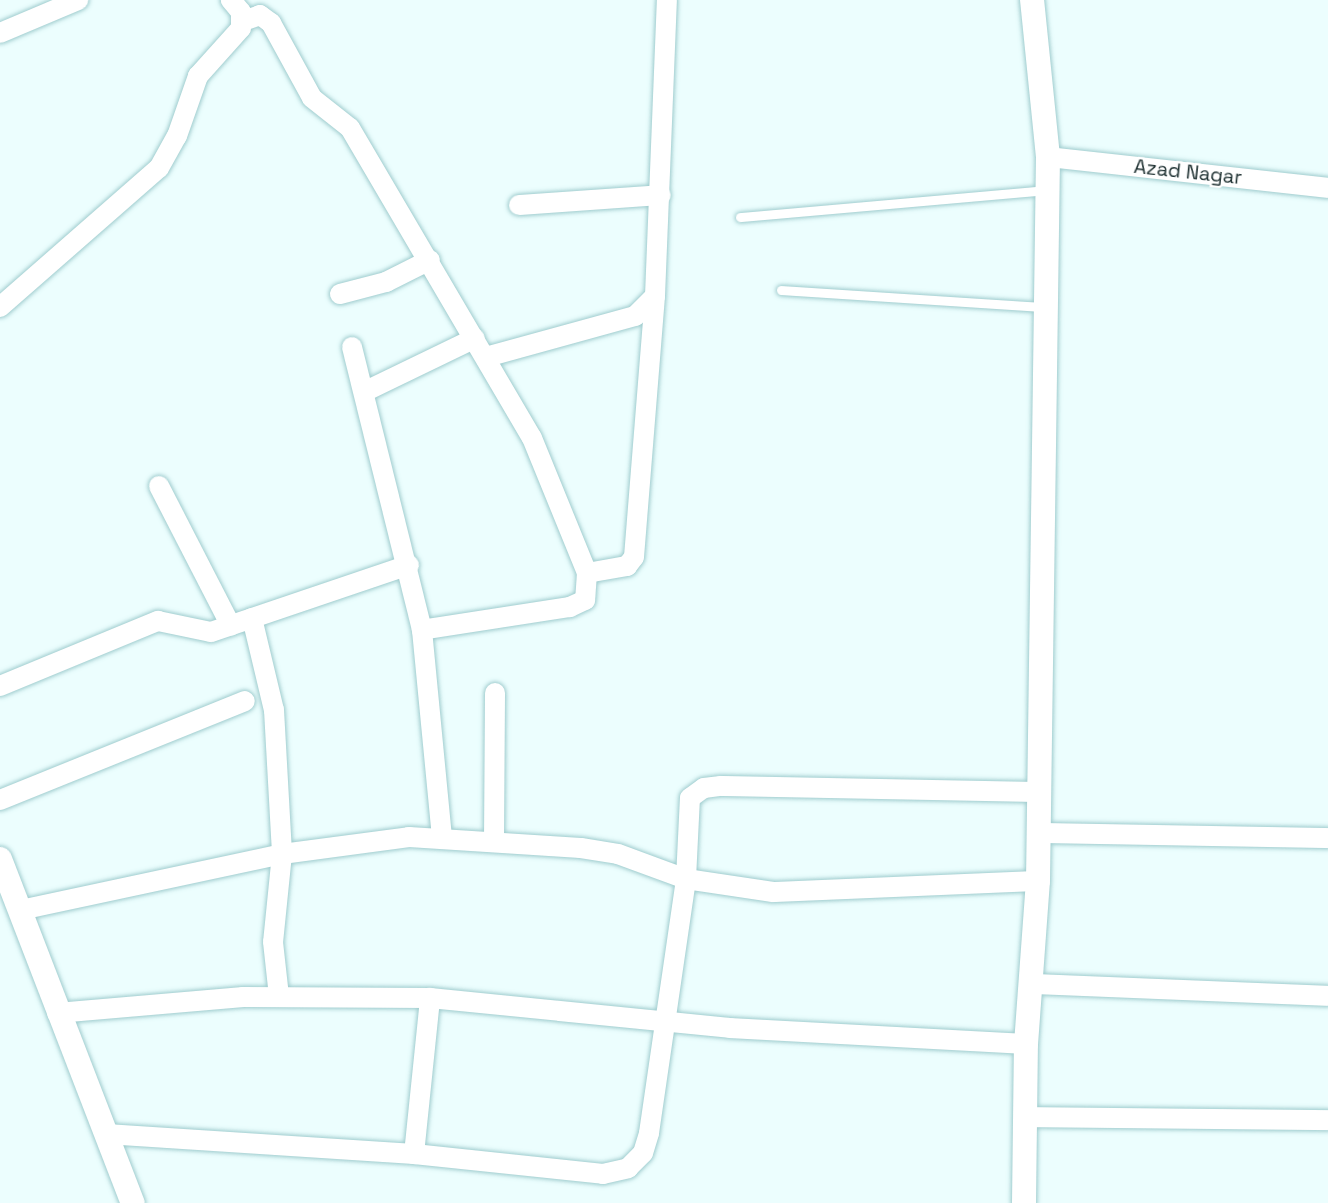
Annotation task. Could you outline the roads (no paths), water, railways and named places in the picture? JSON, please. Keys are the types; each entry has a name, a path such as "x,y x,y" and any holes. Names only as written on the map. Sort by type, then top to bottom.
{"street":[{"path":"0,33 78,0"},
{"path":"231,0 243,21"},
{"path":"587,573 627,566 634,557 661,195 667,0"},
{"path":"1024,1203 1027,1117 1026,1044 1038,881 1048,157 1032,0"},
{"path":"0,307 159,168 177,136 198,76 236,36 243,21 260,15 271,23 304,87 350,128 486,357 532,438 587,573 585,600 570,608 422,630"},
{"name":"Azad Nagar","path":"1048,157 1328,188"},
{"path":"519,205 661,195"},
{"path":"340,294 386,282 430,260"},
{"path":"486,357 635,316 655,296"},
{"path":"364,392 474,338"},
{"path":"352,346 409,565 422,630 442,838"},
{"path":"159,486 231,626"},
{"path":"0,686 158,621 172,620 194,632 231,626 409,565"},
{"path":"252,618 274,710 282,854 273,942 279,996"},
{"path":"494,839 495,693"},
{"path":"0,800 245,701"},
{"path":"106,1134 414,1154 603,1174 628,1168 643,1153 649,1133 686,879 686,814 690,798 704,788 1040,792"},
{"path":"1039,833 1328,838"},
{"path":"21,910 282,854 363,841 442,838 494,839 618,854 686,879 774,892 1038,881"},
{"path":"0,859 5,884 21,910 57,1013 133,1203"},
{"path":"1032,984 1328,996"},
{"path":"57,1013 279,996 430,998 665,1022 1026,1044"},
{"path":"414,1154 430,998"},
{"path":"1027,1117 1328,1120"}],"lane":[{"path":"740,217 1046,190"},
{"path":"781,290 1045,308"}]}
